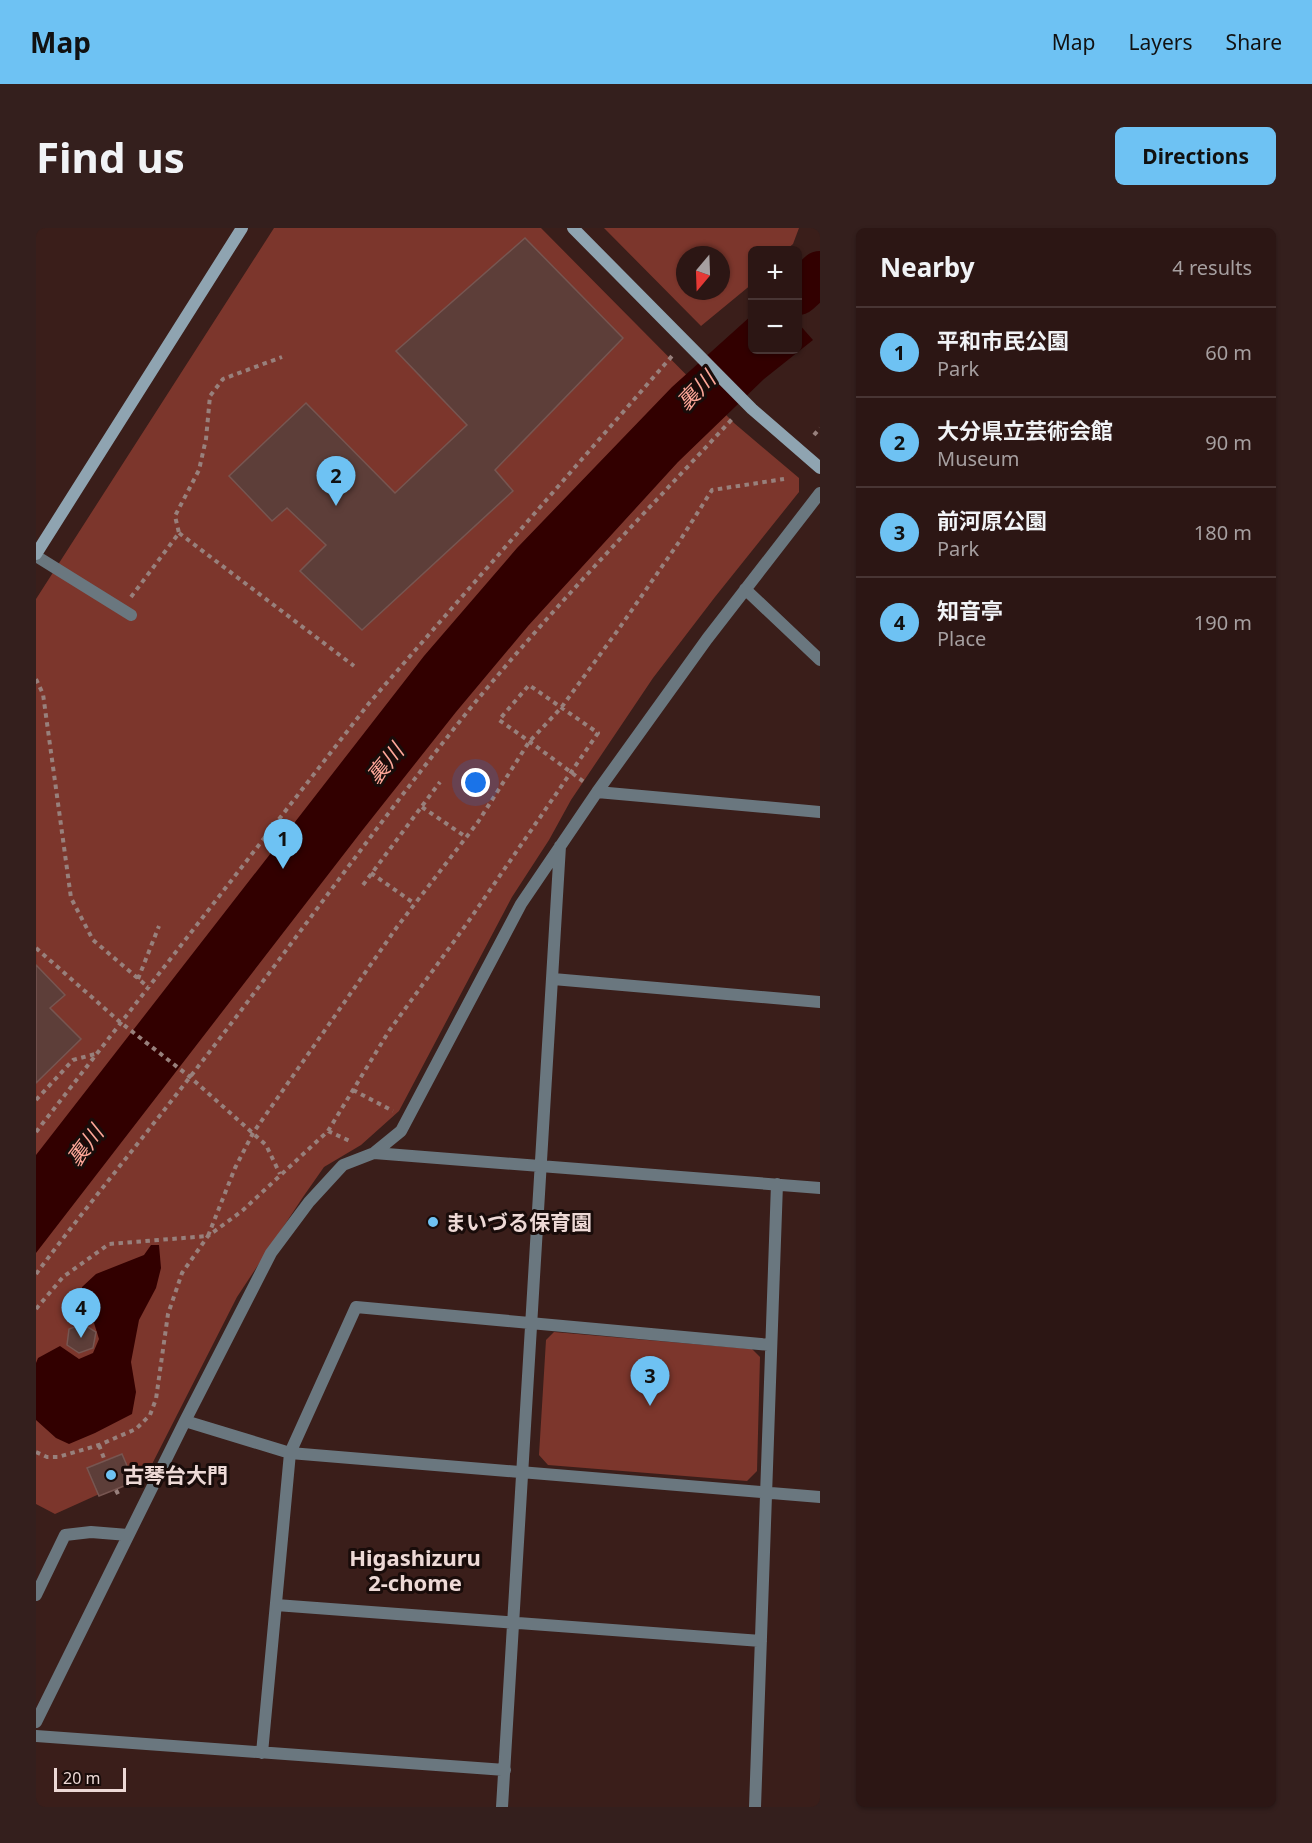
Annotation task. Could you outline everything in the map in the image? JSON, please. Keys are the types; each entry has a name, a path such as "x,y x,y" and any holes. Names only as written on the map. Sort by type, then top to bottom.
{"street":[{"path":"131,615 36,555 242,228"},
{"path":"573,228 752,409 820,468"},
{"path":"36,1722 271,1253 309,1203 343,1165 374,1153 401,1131 520,904 707,639 820,493"},
{"path":"745,589 820,660"},
{"path":"597,792 820,812"},
{"path":"502,1807 561,845"},
{"path":"553,979 820,1002"},
{"path":"374,1153 820,1188"},
{"path":"755,1807 777,1185"},
{"path":"262,1753 290,1454 356,1307 771,1345"},
{"path":"185,1421 290,1454 820,1497"},
{"path":"36,1595 64,1535 92,1532 128,1535"},
{"path":"276,1605 761,1641"},
{"path":"36,1736 505,1770"}],"path":[{"path":"36,1132 370,702 672,356"},
{"path":"282,357 223,379 210,396 206,439 199,470 175,516 179,533 354,666"},
{"path":"36,1274 128,1153 190,1077 351,862 474,705 590,572 735,416"},
{"path":"814,435 820,428"},
{"path":"36,1452 47,1457 58,1458 99,1445 136,1429 150,1414 156,1399 168,1314 178,1283 182,1273 208,1236 235,1168 253,1133 307,1058 344,1001 466,837 529,742 561,708 679,542 712,490 784,479"},
{"path":"129,600 179,533"},
{"path":"36,679 43,694 71,898 93,940 148,987"},
{"path":"36,1309 63,1277 109,1244 208,1236 242,1211 328,1131 389,1031 468,922 571,773 598,733 529,685 499,720 571,773 597,792"},
{"path":"363,885 440,782"},
{"path":"422,807 466,837"},
{"path":"371,873 415,904"},
{"path":"138,979 159,926"},
{"path":"36,948 120,1022 190,1077 266,1145 280,1174"},
{"path":"36,1100 73,1060 96,1054"},
{"path":"353,1090 407,1118"},
{"path":"99,1445 105,1461"},
{"path":"116,1490 120,1498"}],"shaded area":[{"path":"274,228 541,228 734,423 799,478 799,492 653,678 571,800 549,840 512,897 399,1111 361,1145 324,1167 303,1197 237,1297 148,1472 55,1514 36,1504 36,599"},
{"path":"604,228 799,228 791,246 748,246 748,287 701,326"},
{"path":"554,1332 752,1349 760,1357 757,1471 747,1481 548,1465 539,1455 546,1340"}],"water":[{"path":"748,319 748,354 795,354 764,379 678,462 528,626 361,832 36,1253 36,1155 424,656 517,548 672,387"},
{"path":"802,328 813,340 802,349"},
{"path":"151,1245 159,1245 161,1268 156,1288 139,1320 131,1362 136,1392 132,1414 69,1444 56,1438 36,1420 36,1363 38,1358 60,1346 79,1359 93,1353 99,1339 94,1323 81,1307 82,1287 96,1274 144,1255"}],"building":[{"path":"525,238 623,338 495,470 513,491 362,630 300,571 326,545 287,508 272,521 229,476 306,403 395,493 467,425 396,351"},
{"path":"36,965 65,995 50,1008 81,1039 36,1083"},
{"path":"83,1324 96,1332 93,1348 79,1353 67,1345 69,1329"},
{"name":"古琴台大門","path":"122,1454 134,1482 99,1496 87,1468"}],"waterway":[{"name":"裏川","path":"802,289 820,273"}],"place":[{"name":"大分県立芸術会館","path":"336,506"},
{"name":"平和市民公園","path":"283,869"},
{"name":"まいづる保育園","path":"433,1222"},
{"name":"知音亭","path":"81,1338"},
{"name":"前河原公園","path":"650,1406"},
{"name":"古琴台大門","path":"111,1475"}],"district":[{"name":"Higashizuru 2-chome","path":"415,1570"}]}
